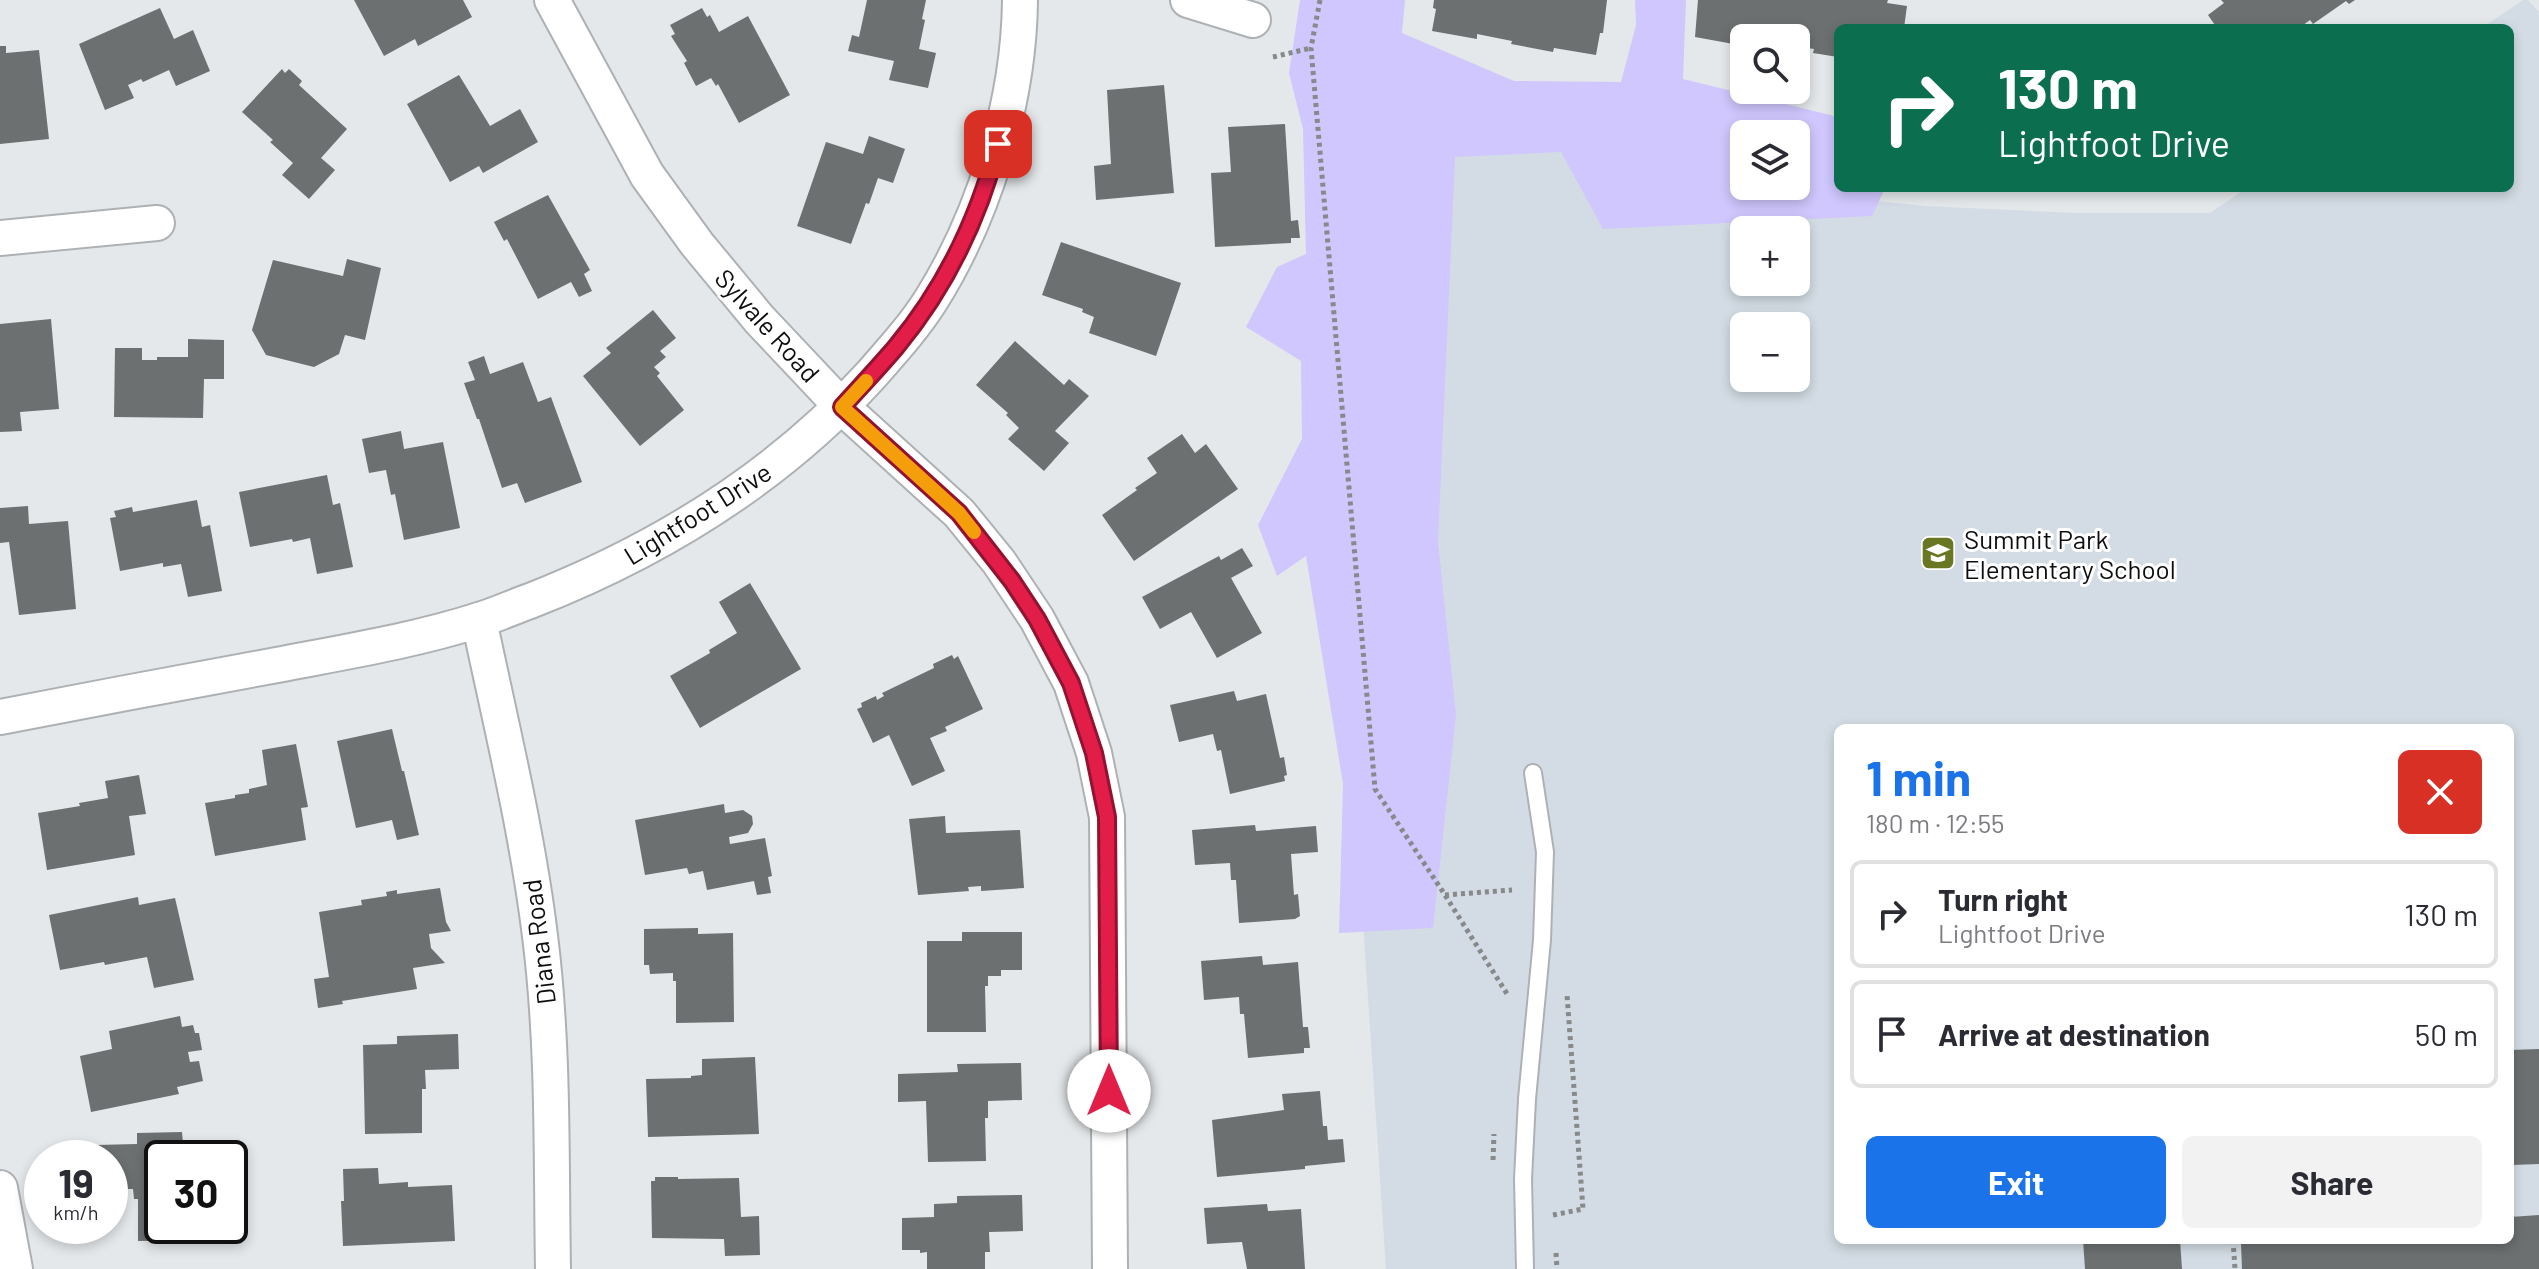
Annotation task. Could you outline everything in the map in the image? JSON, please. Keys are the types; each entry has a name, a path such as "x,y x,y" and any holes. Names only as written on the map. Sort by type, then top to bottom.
{"street":[{"name":"Sylvale Road","path":"552,0 647,175 697,244 759,319 842,407 959,513 999,562 1037,619 1071,683 1094,753 1107,817 1110,1269"},
{"name":"Lightfoot Drive","path":"0,717 368,647 479,620 578,582 658,542 783,459 842,407 897,346 922,312 965,240 991,170 1011,91 1020,0"},
{"path":"1188,0 1253,20"},
{"path":"0,238 157,223"},
{"name":"Diana Road","path":"479,620 525,837 540,937 549,1048 553,1269"},
{"path":"0,1188 15,1269"}],"lane":[{"path":"1525,1269 1523,1179 1542,940 1545,852 1533,773"}],"path":[{"path":"1320,0 1311,48 1375,789 1509,996 1507,1011"},
{"path":"1273,57 1311,48"},
{"path":"1445,895 1512,890"},
{"path":"1554,1227 1553,1213 1583,1209 1566,986"},
{"path":"1493,1175 1495,1130"},
{"path":"1555,1241 1557,1269"},
{"path":"2233,1244 2235,1269"}],"shaded area":[{"path":"1300,0 1405,0 1402,33 1514,81 1621,82 1636,25 1635,0 1686,0 1683,79 1730,91 1730,104 1785,104 1834,116 1834,192 1883,192 1872,216 1810,219 1810,216 1730,216 1730,223 1603,229 1561,152 1455,157 1438,542 1456,715 1433,928 1339,933 1343,784 1306,556 1277,576 1258,525 1302,439 1301,361 1246,327 1277,267 1306,254 1303,129 1289,73"},
{"name":"Summit Park Elementary School","path":"2523,0 2528,0 2539,12 2539,1269 1386,1269 1307,81 1730,183 1730,200 1810,200 1810,194 1925,206 2074,213 2210,213 2241,192 2514,192 2514,24 2488,24"}],"building":[{"path":"354,0 463,0 472,17 418,46 415,39 384,56"},
{"path":"867,0 926,0 919,49 936,53 928,88 889,80 894,61 848,51 852,35 859,37"},
{"path":"1434,0 1607,0 1603,33 1600,33 1596,55 1554,48 1553,52 1477,34 1477,39 1432,31 1436,9 1433,8"},
{"path":"1698,0 1888,0 1887,3 1907,6 1905,24 1834,24 1834,56 1813,53 1814,49 1810,48 1810,24 1730,24 1730,43 1695,37"},
{"path":"2221,0 2355,0 2349,4 2346,1 2313,24 2310,20 2304,24 2214,24 2208,15 2224,3"},
{"path":"160,8 174,39 193,30 210,71 176,86 169,70 143,82 141,79 128,85 134,98 105,110 79,44"},
{"path":"702,8 707,17 710,15 719,32 748,16 790,95 739,123 718,84 716,86 711,78 696,86 684,63 687,61 671,36 675,34 670,25"},
{"path":"0,46 6,46 6,53 39,50 49,139 0,144"},
{"path":"282,69 285,73 289,69 302,81 299,85 347,129 321,158 335,170 309,199 282,175 293,163 242,112"},
{"path":"459,75 490,126 520,109 538,142 483,173 479,166 450,182 407,104"},
{"path":"1164,85 1174,193 1096,200 1094,166 1111,164 1107,90"},
{"path":"1285,124 1291,221 1298,220 1300,238 1291,238 1291,243 1215,247 1211,173 1231,172 1228,127"},
{"path":"869,136 905,149 893,183 878,178 851,244 797,226 826,142 863,154"},
{"path":"548,195 590,270 584,274 592,291 579,297 571,282 538,299 507,239 504,241 494,222"},
{"path":"1061,242 1181,283 1156,356 1089,333 1094,317 1082,312 1083,309 1042,295"},
{"path":"347,259 381,268 365,340 345,335 339,354 314,367 266,355 252,330 273,260 343,276"},
{"path":"653,310 676,338 660,351 666,357 654,367 660,373 657,376 684,410 640,446 583,376 611,353 606,348"},
{"path":"51,319 59,409 20,412 22,431 0,432 0,324"},
{"path":"188,339 224,340 224,379 204,379 203,418 114,417 115,348 142,348 142,360 188,357"},
{"path":"1015,341 1064,385 1069,379 1089,396 1055,431 1069,443 1044,471 1008,439 1019,428 1006,415 1008,413 976,385"},
{"path":"484,356 490,374 523,362 538,402 551,397 582,482 525,503 517,483 502,488 464,383 475,380 468,362"},
{"path":"401,431 404,449 443,442 460,528 404,540 395,494 391,495 386,470 369,473 362,439"},
{"path":"1182,434 1195,453 1206,444 1238,489 1134,561 1102,515 1157,473 1147,458"},
{"path":"327,475 333,505 340,503 353,567 317,574 310,538 250,547 239,492"},
{"path":"197,500 202,527 210,525 222,591 188,597 181,564 163,567 163,563 120,571 110,518 116,517 114,511 132,507 133,512"},
{"path":"28,506 29,524 68,521 76,609 19,615 9,542 0,543 0,508"},
{"path":"1242,548 1253,566 1231,578 1262,633 1217,658 1191,612 1160,629 1142,597 1219,556 1221,560"},
{"path":"750,583 801,669 700,728 670,676 737,633 719,602"},
{"path":"952,655 954,659 958,656 983,709 945,727 947,731 930,738 945,771 912,786 889,735 873,743 857,709 862,707 861,703 876,696 877,700 884,696 882,693 934,668 933,664"},
{"path":"1234,691 1237,701 1266,694 1280,758 1284,757 1285,781 1230,794 1221,750 1217,751 1213,734 1179,742 1170,705"},
{"path":"392,729 419,835 397,840 392,820 356,828 337,741"},
{"path":"296,744 308,807 301,808 306,840 215,856 205,803 235,798 235,795 249,793 249,789 267,785 262,750"},
{"path":"139,775 146,814 129,816 135,855 47,870 38,813 108,798 105,781"},
{"path":"724,804 725,813 743,810 752,816 753,824 748,833 729,837 730,844 765,838 772,876 768,877 771,893 757,895 754,881 707,890 703,871 689,874 687,868 645,875 635,820"},
{"path":"945,816 946,833 1020,830 1024,888 981,891 981,886 968,887 969,891 918,895 909,819"},
{"path":"1255,825 1256,831 1316,826 1318,852 1291,854 1294,895 1298,894 1300,916 1295,919 1239,923 1236,880 1231,880 1230,863 1195,865 1192,830"},
{"path":"440,888 446,922 451,931 429,934 431,948 445,963 413,968 417,989 318,1008 314,979 329,977 319,912 362,905 361,900 387,896 386,892 397,890 397,894"},
{"path":"138,897 139,905 175,898 194,980 154,988 147,957 60,970 49,915"},
{"path":"698,928 698,934 733,933 734,1022 676,1023 676,981 673,981 673,973 650,974 649,965 644,965 644,929"},
{"path":"962,932 1022,932 1022,970 1001,970 1001,976 988,976 988,986 985,986 986,1032 927,1032 927,941 962,941"},
{"path":"1262,956 1263,965 1298,962 1303,1027 1308,1027 1310,1048 1304,1048 1304,1053 1248,1058 1244,1014 1240,1014 1239,997 1204,1000 1201,961"},
{"path":"180,1016 182,1027 193,1025 195,1033 199,1033 202,1050 188,1052 190,1062 199,1061 203,1081 177,1087 179,1094 91,1112 80,1056 112,1049 109,1031"},
{"path":"458,1034 459,1069 425,1070 422,1133 365,1134 363,1045 397,1044 397,1036"},
{"path":"2539,1049 2539,1164 2514,1165 2514,1050"},
{"path":"755,1057 759,1134 648,1137 646,1079 702,1075 702,1059"},
{"path":"1021,1063 1022,1100 988,1101 988,1118 985,1118 986,1161 928,1162 926,1101 898,1102 898,1074 958,1072 957,1064"},
{"path":"1320,1091 1323,1126 1327,1126 1328,1140 1343,1139 1345,1162 1217,1177 1212,1120 1284,1110 1282,1094"},
{"path":"182,1132 183,1140 144,1140 144,1241 138,1241 138,1199 134,1199 133,1189 128,1189 128,1144 137,1144 137,1133"},
{"path":"378,1168 379,1184 408,1182 408,1187 452,1185 455,1241 343,1246 343,1169"},
{"path":"655,1177 739,1178 741,1217 759,1216 760,1255 725,1256 724,1239 652,1238 651,1181 655,1181"},
{"path":"1022,1195 1023,1231 989,1232 990,1252 985,1252 985,1269 927,1269 927,1252 902,1250 902,1218 934,1217 934,1204 957,1203 957,1196"},
{"path":"1267,1204 1268,1211 1301,1209 1305,1269 1247,1269 1242,1242 1207,1244 1204,1208"},
{"path":"2539,1215 2539,1269 2242,1269 2241,1244 2514,1244 2514,1217"},
{"path":"2083,1244 2180,1244 2182,1269 2085,1269"}],"slow traffic":[{"path":"866,381 842,407 959,513 974,532"}],"place":[{"name":"Summit Park Elementary School","path":"1938,553"}],"route":[{"path":"998,144 965,240 930,301 897,346 842,407 959,513 1012,581 1037,619 1071,683 1094,753 1107,817 1109,1091"}]}
